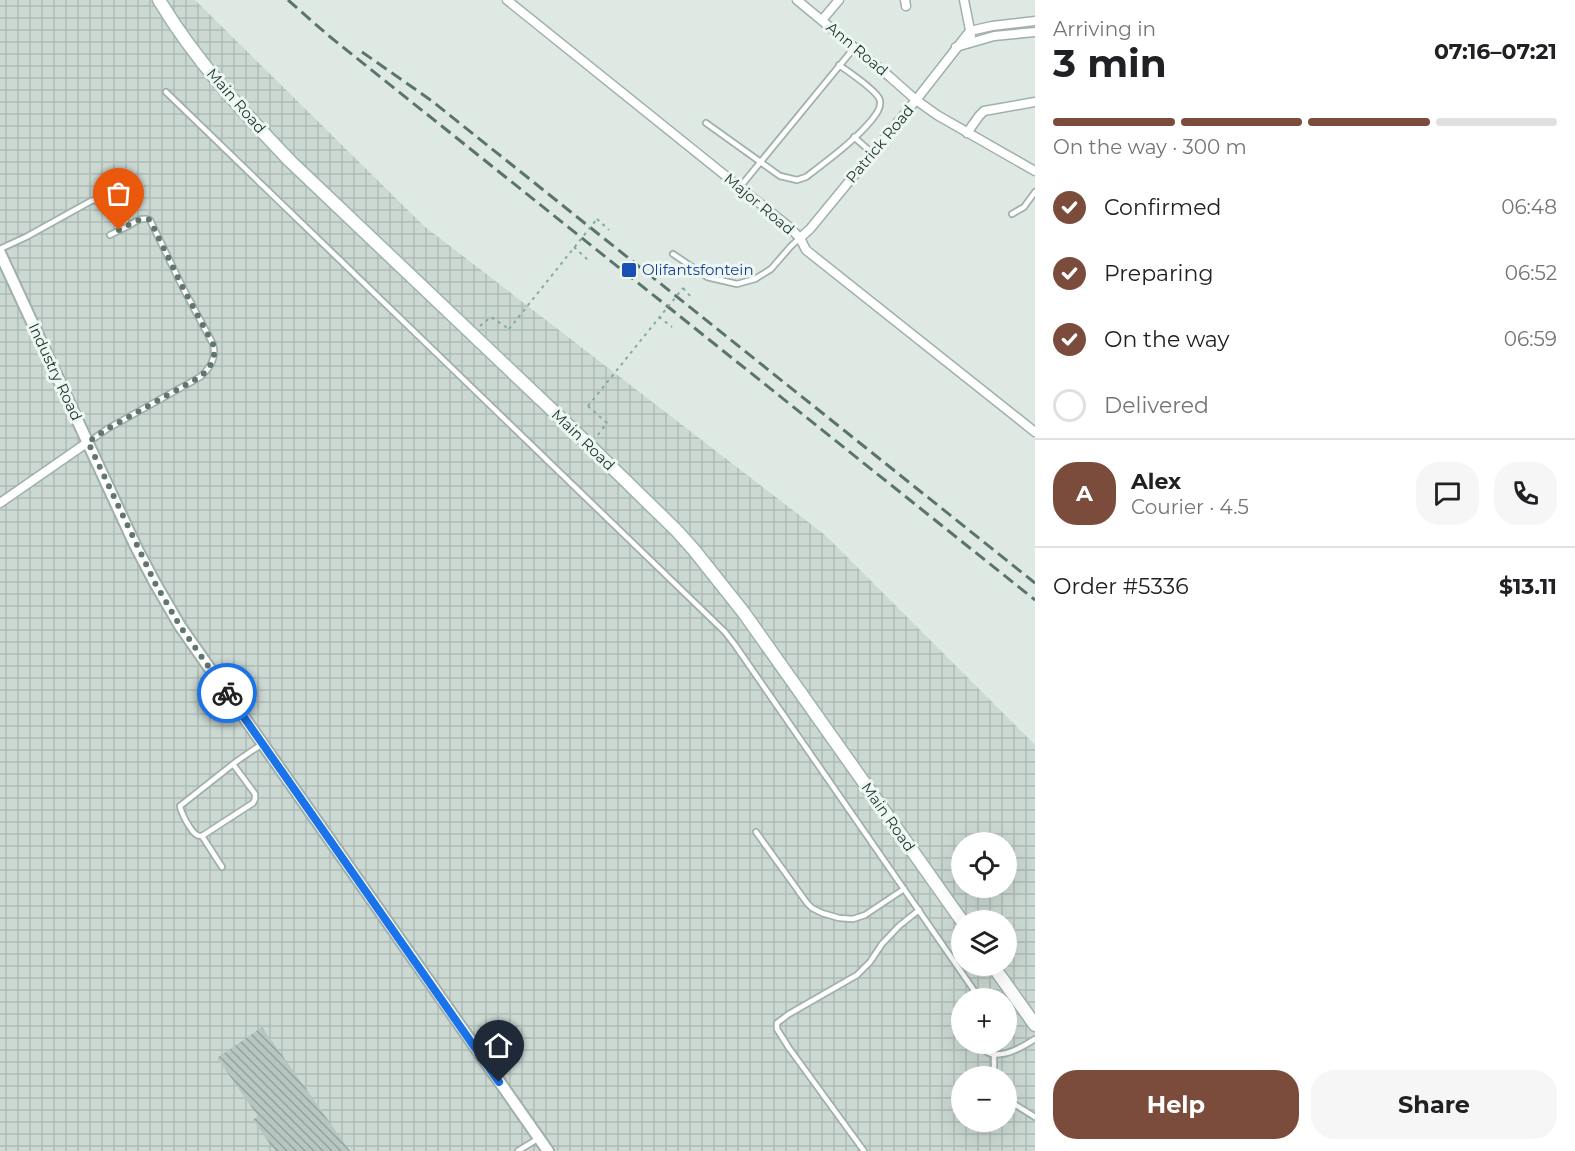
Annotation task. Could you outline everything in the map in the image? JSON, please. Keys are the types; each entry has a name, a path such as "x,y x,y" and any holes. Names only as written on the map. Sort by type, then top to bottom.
{"main road":[{"name":"Main Road","path":"159,0 200,60 267,137 677,531 725,588 954,910"},
{"path":"1000,976 1035,1025"}],"street":[{"name":"Major Road","path":"507,0 788,226 800,238 806,250 1035,432"},
{"name":"Ann Road","path":"797,0 916,100 946,121 1035,171"},
{"path":"822,20 839,0"},
{"path":"964,0 973,41"},
{"path":"970,31 1035,21"},
{"name":"Patrick Road","path":"800,238 810,230 970,31"},
{"path":"956,48 994,36 1035,32"},
{"path":"967,133 984,111 1035,102"},
{"name":"Industry Road","path":"0,251 136,547 180,626 548,1151"},
{"path":"1,501 88,442"}],"lane":[{"path":"740,188 854,47"},
{"path":"706,123 786,178 802,179 854,137 879,110 879,98 839,65"},
{"path":"166,92 725,632 973,988"},
{"path":"854,137 872,153"},
{"path":"1011,214 1024,207 1035,192"},
{"path":"0,251 91,201 105,198 115,202 128,226"},
{"path":"88,442 200,377 210,368 215,352 150,220 142,218 110,235"},
{"path":"673,254 708,277 737,284 755,279 771,269 800,238"},
{"path":"222,867 202,837 194,834 180,806 262,744"},
{"path":"202,837 253,803 255,799 255,794 233,764"},
{"path":"756,832 807,903 822,913 839,918 859,918 904,889"},
{"path":"864,1151 789,1048 777,1029 777,1023 857,975 899,926 919,910"},
{"path":"1017,1048 1035,1039"},
{"path":"994,1054 994,1066"},
{"path":"1017,1105 1035,1117"},
{"path":"518,1151 539,1138"}],"path":[{"path":"471,333 491,317 509,329 597,219 609,230"},
{"path":"574,247 589,261"},
{"path":"590,446 607,423 588,406 683,288 692,298"},
{"path":"659,317 672,327"}],"shaded area":[{"path":"0,0 195,0 424,226 825,535 1035,745 1035,1151 0,1151"}],"building":[{"path":"262,1027 350,1151 275,1151 253,1120 258,1116 217,1058"}],"railway":[{"path":"288,0 329,36 1035,600"},
{"path":"362,52 432,101 1035,583"}],"way so far":[{"path":"119,230 142,218 150,220 215,352 210,368 200,377 88,442 155,583 180,626 227,693"}],"place":[{"name":"Olifantsfontein","path":"629,270"}],"route":[{"path":"227,693 499,1082"}]}
